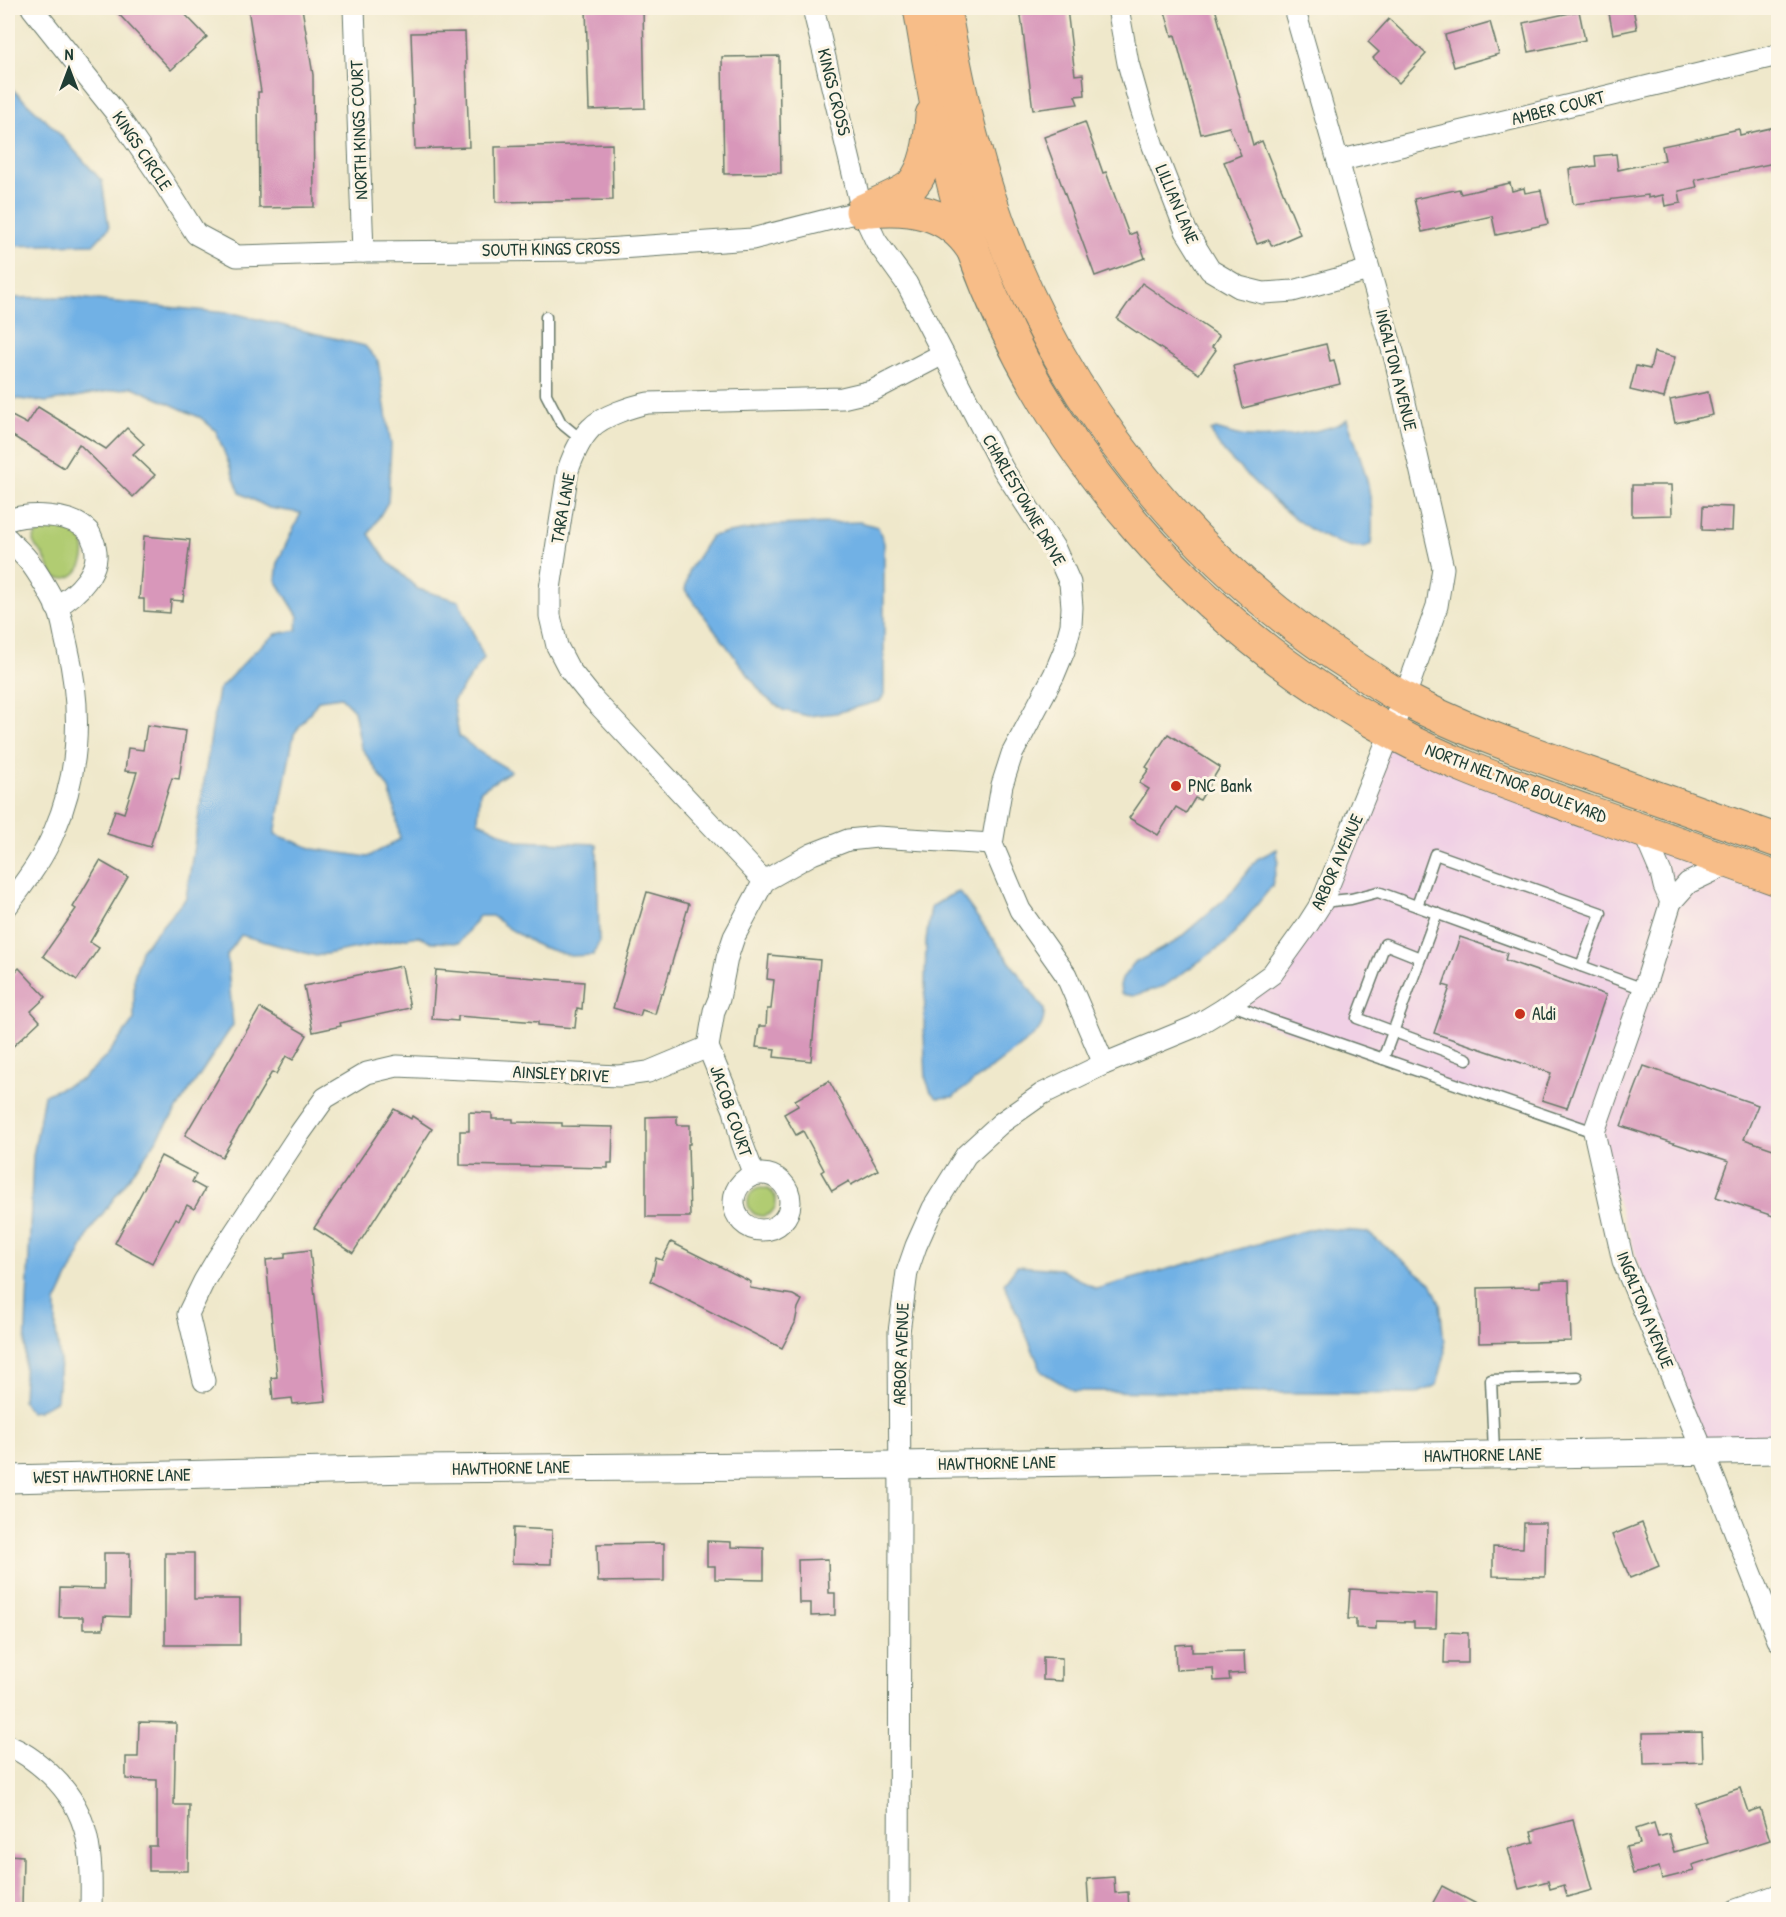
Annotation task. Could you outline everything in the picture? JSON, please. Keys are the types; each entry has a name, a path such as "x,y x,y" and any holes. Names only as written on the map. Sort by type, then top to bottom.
{"main road":[{"name":"NORTH NELTNOR BOULEVARD","path":"920,8 955,192 974,251 996,306 1047,406 1079,454 1126,516 1186,580 1272,654 1340,701 1391,732 1508,784 1779,879"},
{"name":"NORTH NELTNOR BOULEVARD","path":"944,8 965,116 978,163 1014,264 1046,331 1098,417 1143,479 1190,534 1233,575 1309,637 1404,699 1513,747 1779,841"},
{"path":"862,211 911,186 921,170 928,149 932,125 933,80"},
{"path":"862,211 897,208 930,214 944,221 964,237 974,251"}],"street":[{"name":"KINGS CIRCLE","path":"32,8 116,113 196,234 237,256"},
{"name":"NORTH KINGS COURT","path":"354,8 363,252"},
{"name":"KINGS CROSS","path":"813,8 862,211"},
{"name":"LILLIAN LANE","path":"1118,8 1128,63 1153,146 1186,231 1210,270 1239,286 1263,293 1293,291 1369,270"},
{"name":"INGALTON AVENUE","path":"1294,8 1395,359 1443,568 1437,606 1391,732"},
{"name":"AMBER COURT","path":"1338,162 1779,55"},
{"name":"SOUTH KINGS CROSS","path":"237,256 363,252 590,250 752,239 862,211"},
{"name":"CHARLESTOWNE DRIVE","path":"862,211 876,241 907,284 1003,469 1055,549 1070,583 1071,625 1064,651 1054,675 1012,754 1002,785 992,844"},
{"name":"TARA LANE","path":"764,881 594,700 569,669 557,646 550,616 550,589 568,470 591,427 632,406 648,403 842,398 872,391 943,354"},
{"path":"8,520 49,515 72,521 89,531 95,548 94,566 84,583 71,598 57,608"},
{"path":"8,539 28,560 57,608 77,696 76,752 64,806 54,834 29,878 8,905"},
{"name":"ARBOR AVENUE","path":"899,1910 899,1332 907,1272 916,1246 933,1208 966,1155 1001,1123 1042,1094 1104,1064 1194,1027 1272,974 1322,902 1391,732"},
{"path":"1644,831 1671,902"},
{"path":"708,1047 714,1011 734,937 764,881 812,854 848,840 877,837 992,844 1020,910 1066,975 1104,1064"},
{"path":"1594,1132 1644,989 1671,902 1688,883 1732,862"},
{"name":"JACOB COURT","path":"708,1047 734,1110 742,1143 754,1175"},
{"name":"AINSLEY DRIVE","path":"204,1381 188,1314 194,1300 217,1259 300,1133 326,1098 367,1074 397,1066 619,1076 648,1072 708,1047"},
{"name":"INGALTON AVENUE","path":"1594,1132 1623,1261 1779,1640"},
{"name":"HAWTHORNE LANE","path":"216,1474 411,1469 900,1465 1779,1450"},
{"name":"WEST HAWTHORNE LANE","path":"8,1479 216,1474"},
{"path":"8,1746 42,1766 61,1785 80,1815 86,1832 92,1869 91,1910"},
{"path":"1736,1910 1779,1896"}],"lane":[{"path":"546,317 546,394 561,423 583,441"},
{"path":"1417,906 1435,854 1601,913 1581,966"},
{"path":"1322,902 1378,892 1644,989"},
{"path":"1383,1059 1437,913"},
{"path":"1420,958 1385,944 1357,1018 1392,1033 1467,1059"},
{"path":"1231,1004 1268,1019 1594,1132"},
{"path":"1494,1455 1491,1380 1577,1377"}],"shaded area":[{"path":"1391,733 1778,871 1778,1450 1703,1451 1594,1132 1222,1010 1272,974 1341,854"}],"green space":[{"path":"62,525 81,539 85,554 75,574 62,579 54,577 33,541 40,529"},
{"path":"762,1188 772,1192 776,1202 772,1212 762,1216 752,1212 748,1202 752,1192"}],"water":[{"path":"8,85 55,129 102,181 109,228 94,244 8,246"},
{"path":"67,297 237,314 365,346 378,361 391,445 388,502 369,534 387,561 418,589 459,601 484,658 453,701 459,736 481,753 511,771 480,791 478,821 517,841 597,844 599,942 593,955 571,956 538,946 492,916 479,916 459,943 432,942 418,936 316,956 241,935 227,955 233,1025 151,1148 90,1231 56,1303 56,1331 60,1361 57,1400 38,1411 30,1412 23,1401 33,1156 44,1095 82,1079 106,1057 134,1020 134,977 141,950 186,898 218,690 256,650 276,634 297,630 298,616 276,580 278,561 301,513 269,508 240,493 216,431 201,418 133,387 47,402 8,398 8,298","holes":["341,697 354,710 361,747 389,789 400,839 368,857 314,849 275,834 294,734 319,700"]},
{"path":"1347,419 1363,465 1370,496 1371,544 1365,548 1348,546 1331,540 1285,511 1231,459 1217,443 1211,431 1216,429 1248,437 1285,436 1328,428"},
{"path":"860,522 878,527 884,543 884,695 880,701 836,713 808,716 783,710 764,696 685,590 689,570 711,536 776,525"},
{"path":"1277,849 1278,862 1272,886 1227,942 1164,986 1133,996 1121,994 1120,985 1123,977 1134,963 1175,942 1229,895 1257,859"},
{"path":"959,892 1044,1009 1044,1018 1040,1028 1031,1038 953,1097 937,1098 931,1092 926,1079 924,1035 926,940 931,907"},
{"path":"1315,1228 1367,1232 1431,1283 1440,1303 1445,1354 1437,1385 1416,1394 1074,1391 1042,1372 1004,1283 1017,1266 1060,1269 1096,1289"}],"building":[{"path":"113,8 179,8 207,37 171,70"},
{"path":"248,8 302,8 313,75 314,207 259,208 258,92 261,92"},
{"path":"586,8 643,8 645,108 589,110"},
{"path":"1020,8 1051,8 1052,11 1067,9 1075,75 1083,74 1085,95 1075,96 1078,104 1033,110"},
{"path":"1164,8 1215,8 1253,145 1262,141 1300,234 1272,246 1269,240 1257,244 1224,162 1241,155 1229,127 1201,134 1175,35 1172,36"},
{"path":"1608,8 1633,8 1637,29 1613,34"},
{"path":"1579,11 1585,40 1529,52 1523,23"},
{"path":"1389,19 1426,54 1399,83 1373,58 1379,52 1368,42"},
{"path":"1490,22 1499,54 1454,67 1445,35"},
{"path":"465,32 469,147 415,149 411,33"},
{"path":"779,56 781,173 724,174 722,57"},
{"path":"1085,122 1129,235 1136,232 1145,258 1095,276 1044,137"},
{"path":"1779,126 1779,162 1695,180 1697,187 1679,191 1681,203 1665,206 1663,195 1648,198 1648,195 1573,204 1569,169 1596,166 1595,156 1616,154 1618,170 1665,160 1662,146 1739,129 1740,135"},
{"path":"612,144 613,200 496,202 495,147"},
{"path":"1510,183 1512,191 1524,188 1525,193 1541,190 1548,224 1496,235 1492,216 1422,232 1414,199 1459,189 1461,194"},
{"path":"1142,283 1219,336 1212,347 1216,350 1199,374 1117,319"},
{"path":"1326,344 1330,361 1334,360 1340,384 1243,408 1233,366"},
{"path":"1654,352 1675,357 1664,398 1630,390 1636,366 1650,369"},
{"path":"1708,392 1713,415 1675,423 1670,400"},
{"path":"38,407 106,449 127,428 144,444 133,454 155,475 133,497 79,444 64,468 8,433 8,414 27,424"},
{"path":"1632,485 1671,485 1672,515 1632,516"},
{"path":"1703,506 1733,507 1732,531 1702,530"},
{"path":"144,536 190,540 183,601 171,600 170,613 144,611 144,599 139,599"},
{"path":"147,725 186,731 179,779 172,778 150,847 107,834 115,810 124,813 137,772 125,771 128,748 143,750"},
{"name":"PNC Bank","path":"1168,734 1220,767 1200,800 1195,798 1186,813 1176,807 1158,835 1129,818 1149,789 1139,783 1149,769 1146,767"},
{"path":"100,861 128,877 90,942 99,948 77,980 43,956 76,909 73,907"},
{"path":"647,892 689,904 655,1014 642,1010 640,1016 613,1008"},
{"name":"Aldi","path":"1460,937 1507,953 1505,960 1606,995 1567,1108 1542,1100 1551,1073 1434,1033 1450,987 1443,985"},
{"path":"769,955 820,960 811,1061 774,1057 775,1049 756,1047 759,1026 766,1026 767,1009 771,1009 774,980 767,979"},
{"path":"402,966 410,1008 340,1023 341,1026 313,1032 304,986"},
{"path":"19,968 46,997 31,1011 40,1021 8,1051 8,979"},
{"path":"436,970 584,982 582,1009 577,1008 575,1028 538,1025 538,1022 458,1016 458,1021 432,1019"},
{"path":"260,1008 307,1035 293,1060 286,1056 276,1074 272,1072 222,1157 185,1135"},
{"path":"1644,1066 1758,1105 1744,1139 1779,1151 1779,1218 1716,1197 1729,1161 1621,1126"},
{"path":"829,1081 878,1170 851,1185 849,1181 832,1191 821,1172 824,1170 803,1131 796,1135 784,1114 798,1106 795,1100"},
{"path":"394,1109 411,1119 412,1116 432,1129 353,1253 314,1228"},
{"path":"469,1112 492,1113 492,1119 513,1119 513,1122 613,1127 612,1163 608,1163 608,1168 460,1165 460,1131 469,1131"},
{"path":"677,1116 677,1125 690,1125 690,1144 688,1144 690,1217 646,1217 646,1117"},
{"path":"161,1156 196,1174 192,1182 205,1189 194,1209 187,1205 179,1220 176,1218 152,1263 115,1243"},
{"path":"671,1242 751,1282 750,1288 793,1295 802,1300 795,1323 782,1348 650,1281 656,1258 662,1260"},
{"path":"310,1250 326,1401 293,1404 292,1398 273,1400 271,1378 277,1377 266,1260 285,1258 285,1253"},
{"path":"1569,1280 1571,1341 1479,1343 1478,1288 1540,1287 1540,1281"},
{"path":"1524,1523 1546,1523 1545,1577 1493,1576 1493,1547 1523,1548"},
{"path":"1642,1523 1659,1566 1630,1578 1612,1535"},
{"path":"513,1528 552,1530 551,1564 512,1563"},
{"path":"707,1541 731,1542 731,1547 764,1548 764,1580 715,1579 715,1566 707,1566"},
{"path":"664,1543 664,1581 598,1582 597,1544"},
{"path":"104,1553 130,1553 129,1617 104,1616 103,1629 83,1629 83,1617 59,1617 60,1588 104,1589"},
{"path":"165,1553 194,1553 194,1599 240,1599 240,1645 165,1645"},
{"path":"828,1559 829,1593 835,1593 835,1615 811,1616 811,1603 799,1603 798,1560"},
{"path":"1350,1589 1437,1594 1436,1628 1414,1628 1414,1622 1376,1621 1376,1629 1356,1628 1356,1619 1348,1619"},
{"path":"1445,1632 1468,1633 1468,1663 1444,1663"},
{"path":"1192,1644 1192,1652 1244,1651 1245,1673 1229,1674 1230,1680 1214,1681 1213,1668 1176,1670 1175,1645"},
{"path":"1043,1657 1062,1658 1062,1681 1043,1680"},
{"path":"139,1722 176,1723 174,1805 189,1805 188,1871 149,1871 149,1846 157,1846 157,1780 126,1779 126,1757 138,1757"},
{"path":"1702,1732 1703,1762 1644,1764 1643,1733"},
{"path":"1740,1788 1748,1812 1760,1808 1770,1840 1692,1865 1694,1871 1662,1879 1659,1867 1633,1874 1626,1847 1640,1844 1636,1829 1654,1823 1658,1837 1669,1834 1674,1852 1708,1843 1695,1803"},
{"path":"1573,1820 1592,1890 1567,1897 1564,1885 1550,1889 1548,1881 1519,1889 1508,1849 1534,1842 1531,1831"},
{"path":"8,1855 23,1856 22,1910 8,1910"},
{"path":"1114,1877 1115,1893 1128,1892 1129,1910 1089,1910 1087,1879"},
{"path":"1442,1886 1488,1910 1429,1910"}],"place":[{"name":"PNC Bank","path":"1176,786"},
{"name":"Aldi","path":"1520,1014"}]}
